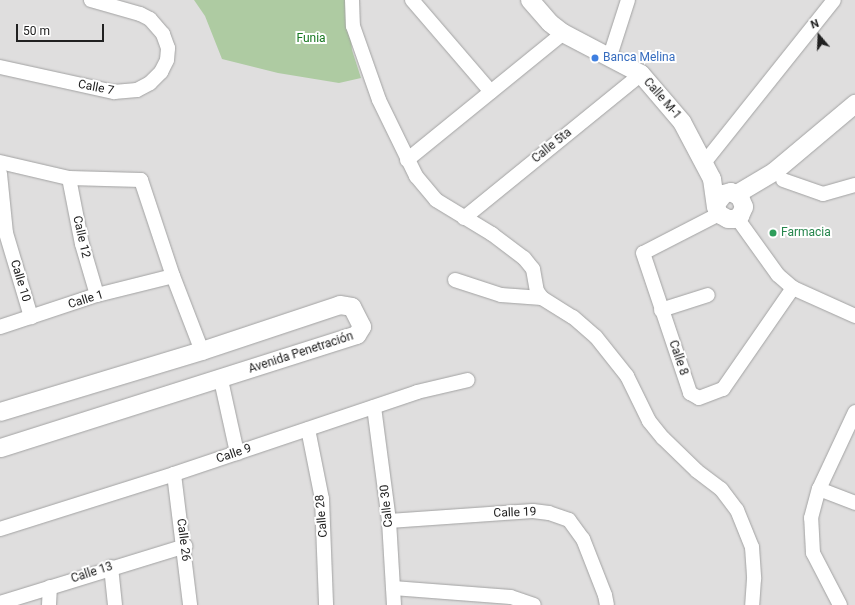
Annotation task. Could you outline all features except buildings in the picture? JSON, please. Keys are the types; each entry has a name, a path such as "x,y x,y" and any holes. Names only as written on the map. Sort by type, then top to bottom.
{"street":[{"name":"Calle 7","path":"0,67 114,92 137,90 150,83 161,72 167,60 168,48 163,34 150,19 140,14 91,0"},
{"path":"352,0 353,26 379,100 407,160 436,200 492,234 524,258 533,268 537,291 542,298 573,317 596,337 627,376 649,421 663,438 721,489 737,510 752,547 754,579 752,605"},
{"path":"412,0 491,92"},
{"name":"Calle M-1","path":"530,0 550,23 563,33 610,56 641,74 682,122 712,179 718,209"},
{"path":"610,56 628,0"},
{"path":"704,163 834,0"},
{"path":"407,160 563,33"},
{"name":"Calle 5ta","path":"464,218 641,74"},
{"path":"738,202 724,194 718,209 728,220 738,202 855,104"},
{"path":"738,202 782,180 817,147 855,118"},
{"path":"0,162 69,178 141,180 173,276 202,351"},
{"name":"Calle 10","path":"0,174 5,249 31,317"},
{"name":"Calle 12","path":"69,178 82,244 97,295"},
{"path":"712,179 738,202 778,275 793,288 855,316"},
{"path":"782,180 823,194 855,185"},
{"name":"Calle 8","path":"718,209 643,253 690,393 699,398 723,389 793,288"},
{"name":"Calle 1","path":"0,327 97,295 173,276"},
{"path":"455,280 501,295 542,298"},
{"path":"661,310 708,295"},
{"name":"Avenida Penetración","path":"0,412 202,351 340,305 352,307 356,311 362,327 357,335 221,380 0,448"},
{"path":"221,380 238,453"},
{"name":"Calle 9","path":"0,529 174,474 374,407 468,380"},
{"name":"Calle 30","path":"374,407 389,521 394,605"},
{"path":"840,605 813,553 811,518 819,489 855,412"},
{"name":"Calle 28","path":"308,429 322,499 326,605"},
{"name":"Calle 26","path":"174,474 185,546 190,605"},
{"path":"819,489 855,503"},
{"name":"Calle 19","path":"389,521 533,511 549,513 569,520 583,539 605,595 606,605"},
{"name":"Calle 13","path":"0,603 111,567 185,546"},
{"path":"111,567 115,605"},
{"path":"49,605 50,587"},
{"path":"393,588 511,597 534,605"}],"shaded area":[{"path":"0,0 855,0 855,605 0,605"}],"green space":[{"name":"Funia","path":"194,0 347,0 352,50 361,78 339,83 278,73 222,59 205,16"}],"place":[{"name":"Banca Melina","path":"595,58"},
{"name":"Farmacia","path":"773,233"}]}
